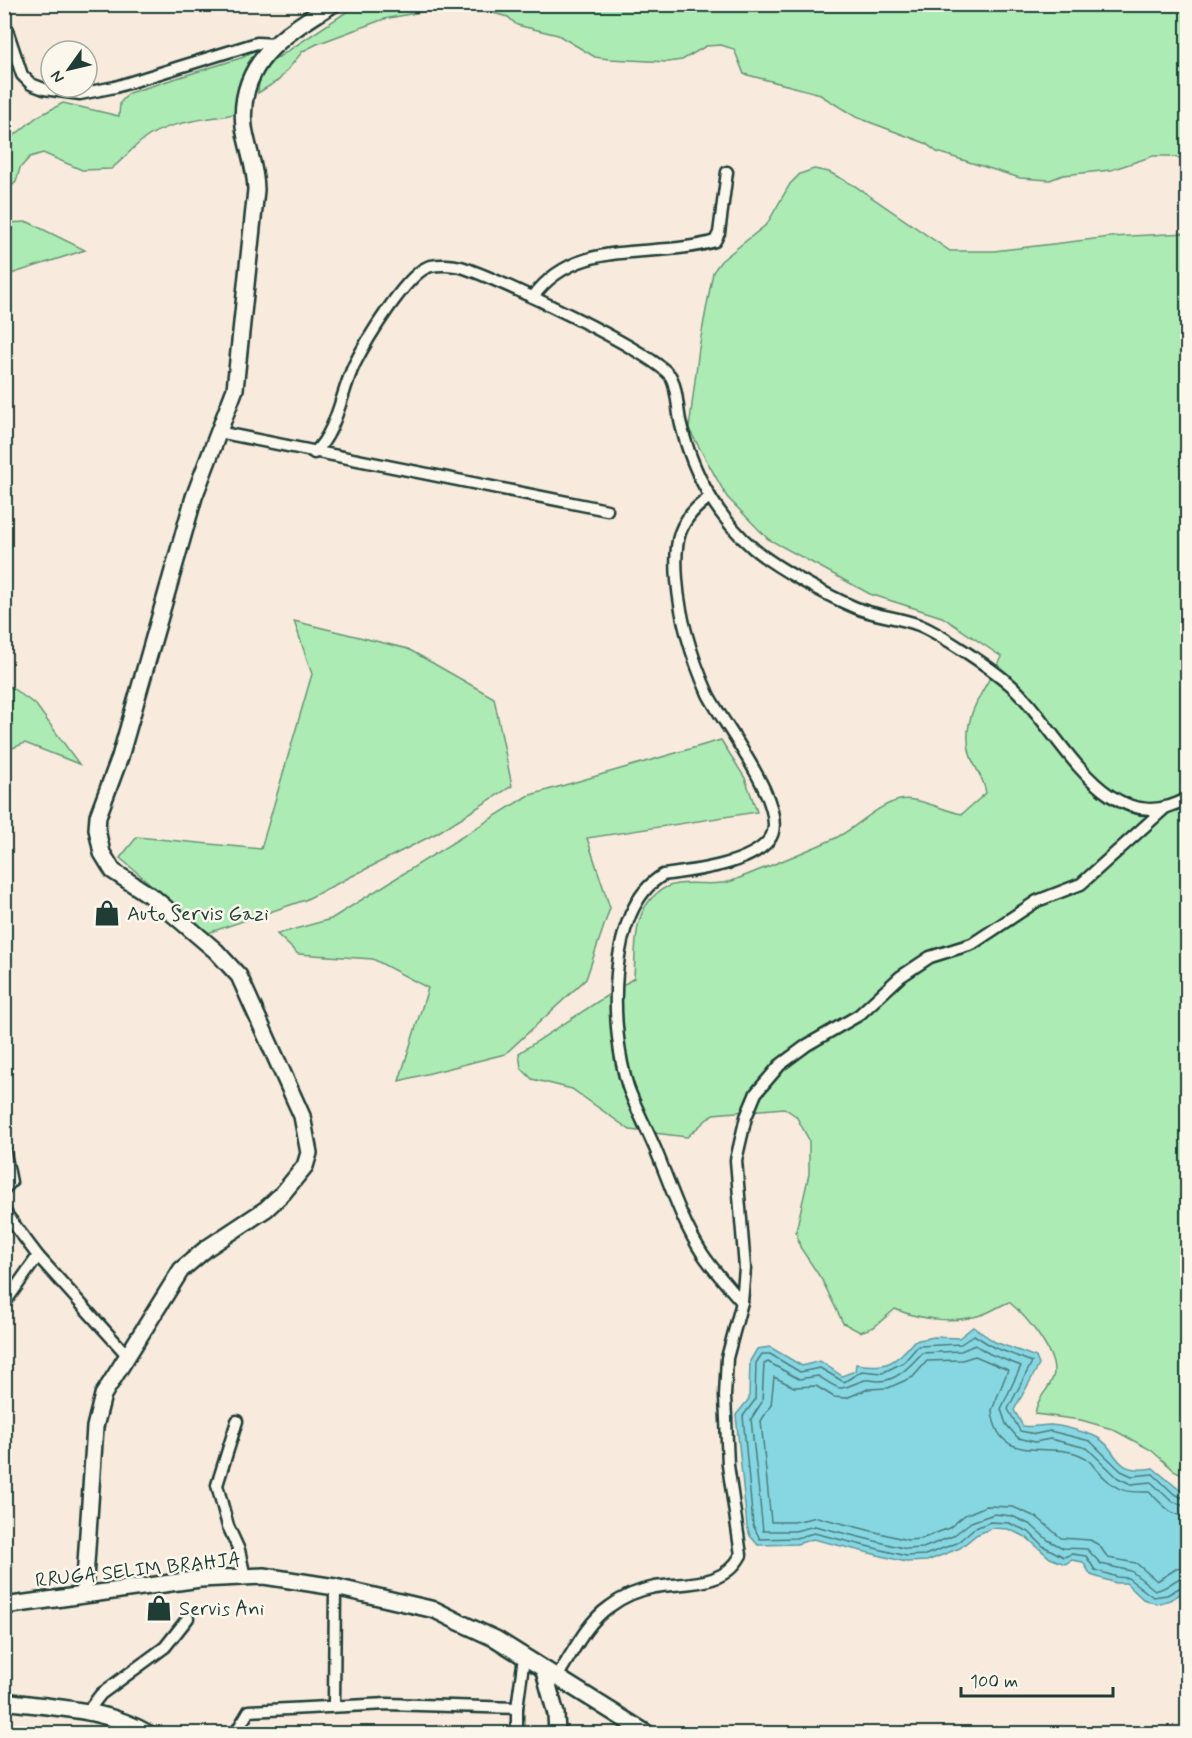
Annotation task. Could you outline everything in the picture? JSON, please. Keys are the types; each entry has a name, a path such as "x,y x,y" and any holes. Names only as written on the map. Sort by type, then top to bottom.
{"street":[{"path":"84,1594 97,1413 103,1395 181,1270 284,1193 305,1166 309,1153 302,1116 267,1043 239,976 209,946 153,898 113,871 102,853 97,829 98,816 120,757 194,497 235,389 256,178 243,117 252,72 264,54 275,44 333,4"},
{"path":"4,21 22,75 31,84 44,89 80,94 115,87 257,43 275,44"},
{"path":"533,297 551,275 587,259 715,241 719,232 727,172"},
{"path":"314,453 327,437 355,364 384,315 418,270 431,266 458,266 493,278 624,345 660,366 669,374 674,384 678,417 693,467 710,497 752,547 766,558 855,608 920,626 1006,681 1034,711 1080,771 1097,785 1123,802 1144,808 1165,808"},
{"path":"218,432 607,510"},
{"path":"710,497 697,506 676,538 675,558 679,606 692,654 708,693 763,785 773,814 774,827 771,838 762,847 724,865 663,875 654,880 629,917 621,937 617,960 617,1008 623,1065 629,1088 675,1200 702,1252 741,1302"},
{"path":"557,1734 551,1674 610,1605 655,1587 717,1578 734,1567 741,1555 728,1465 725,1396 727,1358 741,1302 745,1241 736,1160 746,1117 756,1094 780,1065 807,1045 860,1015 900,977 930,957 972,944 1037,901 1081,884 1165,808 1188,798"},
{"path":"4,1148 11,1182 4,1189"},
{"path":"4,1211 38,1256 127,1355"},
{"path":"4,1304 38,1256"},
{"path":"237,1421 217,1485 228,1526 239,1550 246,1577"},
{"name":"RRUGA SELIM BRAHJA","path":"4,1606 200,1579 264,1576 335,1587 435,1610 496,1639 648,1734"},
{"path":"334,1705 335,1587"},
{"path":"87,1712 101,1694 165,1647 188,1618"},
{"path":"517,1734 517,1708 524,1657"},
{"path":"4,1701 87,1712 129,1721 149,1734"},
{"path":"235,1734 249,1711 334,1705 517,1708"}],"green space":[{"path":"357,5 1187,5 1187,160 1169,156 1153,156 1111,170 1063,175 1050,180 1020,178 937,152 925,143 856,117 817,93 744,74 734,49 721,45 706,46 682,60 668,62 595,57 558,35 517,25 508,17 489,12 426,11 384,19 303,51 279,80 258,93 259,82 268,64"},
{"path":"257,48 242,78 234,114 187,122 163,129 143,140 111,169 82,170 43,153 30,157 20,168 16,182 5,192 5,143 37,117 63,103 119,116 120,103 129,93 244,57"},
{"path":"814,169 829,172 855,186 950,251 994,251 1111,237 1187,233 1187,1476 1175,1471 1151,1450 1112,1429 1081,1420 1035,1414 1038,1402 1051,1382 1054,1368 1040,1336 1009,1302 984,1314 950,1320 916,1316 895,1309 874,1327 860,1332 843,1323 822,1280 800,1247 796,1231 809,1174 809,1140 796,1116 784,1108 713,1114 687,1137 630,1130 572,1089 532,1079 521,1068 519,1053 634,978 639,921 649,901 665,888 684,883 713,884 732,881 838,837 881,808 900,800 914,800 962,814 986,793 970,754 969,727 976,703 1002,657 942,617 870,594 768,539 727,497 689,429 699,348 713,272 721,261 767,224 790,184 800,174"},
{"path":"28,222 85,250 5,276 5,223"},
{"path":"294,621 408,649 494,698 512,786 437,833 305,900 208,933 120,858 137,837 261,849 312,674"},
{"path":"5,683 36,705 79,764 25,743 5,751"},
{"path":"721,740 745,778 757,812 587,838 610,908 586,979 505,1054 399,1081 428,988 373,959 298,954 277,934 331,919 527,796"}],"water":[{"path":"973,1327 995,1342 1036,1357 1039,1365 1014,1410 1023,1426 1056,1426 1092,1435 1108,1446 1122,1464 1129,1468 1153,1468 1187,1496 1187,1590 1170,1600 1157,1604 1143,1599 1126,1583 1116,1583 1091,1575 1083,1562 1072,1560 1065,1564 1050,1558 1026,1537 1008,1529 992,1528 976,1535 960,1548 927,1561 906,1562 813,1539 797,1544 758,1545 750,1536 747,1526 736,1415 749,1399 750,1361 757,1349 770,1347 802,1366 820,1361 842,1376 855,1371 856,1364 875,1366 889,1363 901,1355 914,1341 934,1337 959,1338"}],"place":[{"name":"Auto Servis Gazi","path":"107,913"},
{"name":"Servis Ani","path":"159,1608"}]}
